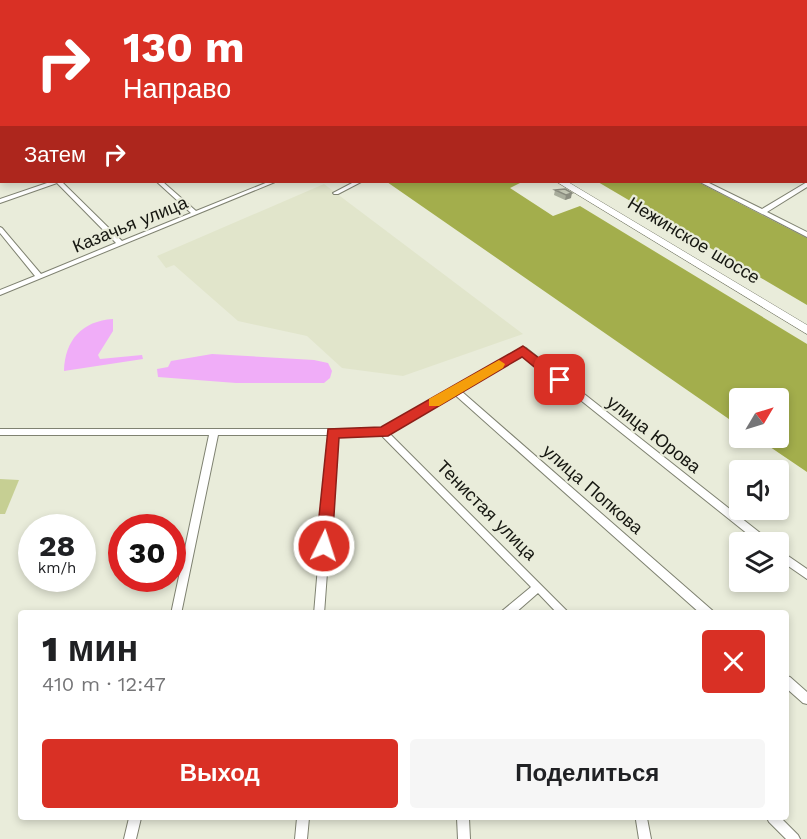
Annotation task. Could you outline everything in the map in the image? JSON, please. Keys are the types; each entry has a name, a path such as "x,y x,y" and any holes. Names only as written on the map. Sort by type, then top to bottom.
{"main road":[{"name":"Нежинское шоссе","path":"563,183 807,330"},
{"name":"Нежинское шоссе","path":"571,183 807,325"}],"street":[{"path":"0,201 51,183"},
{"path":"60,183 121,244"},
{"path":"160,183 195,213"},
{"name":"Казачья улица","path":"0,293 195,213 260,183"},
{"path":"336,193 356,183"},
{"path":"705,183 807,235"},
{"path":"762,212 807,184"},
{"path":"0,229 40,277"},
{"name":"улица Юрова","path":"455,390 523,350 752,532"},
{"path":"0,432 383,432 455,390"},
{"name":"улица Попкова","path":"455,390 704,610"},
{"name":"Тенистая улица","path":"383,432 561,610"},
{"path":"177,610 214,433"},
{"path":"319,610 333,433"},
{"path":"789,561 807,575"},
{"path":"511,610 538,587"},
{"path":"789,684 807,699"},
{"path":"130,839 135,820"},
{"path":"301,839 303,820"},
{"path":"463,820 464,839"},
{"path":"641,820 645,839"},
{"path":"775,820 794,839"}],"shaded area":[{"path":"324,184 523,334 403,376 342,368 307,336 238,321 174,265 166,268 157,256"},
{"path":"113,319 113,331 98,355 100,359 142,355 143,359 64,371 68,350 77,334 92,324"},
{"path":"212,354 314,360 328,363 332,371 330,378 324,383 236,383 158,377 157,369 168,367 171,361"}],"green space":[{"path":"388,183 520,183 510,188 553,216 580,206 807,344 807,472 772,448 789,448 789,388 729,388 729,419"},
{"path":"600,183 700,183 807,238 807,305"},
{"path":"0,479 19,480 5,514 0,514"}],"building":[{"path":"565,189 572,193 566,195 555,190"}],"slow traffic":[{"path":"434,402 499,364"}],"route":[{"path":"324,546 333,433 383,432 523,350 560,380"}]}
